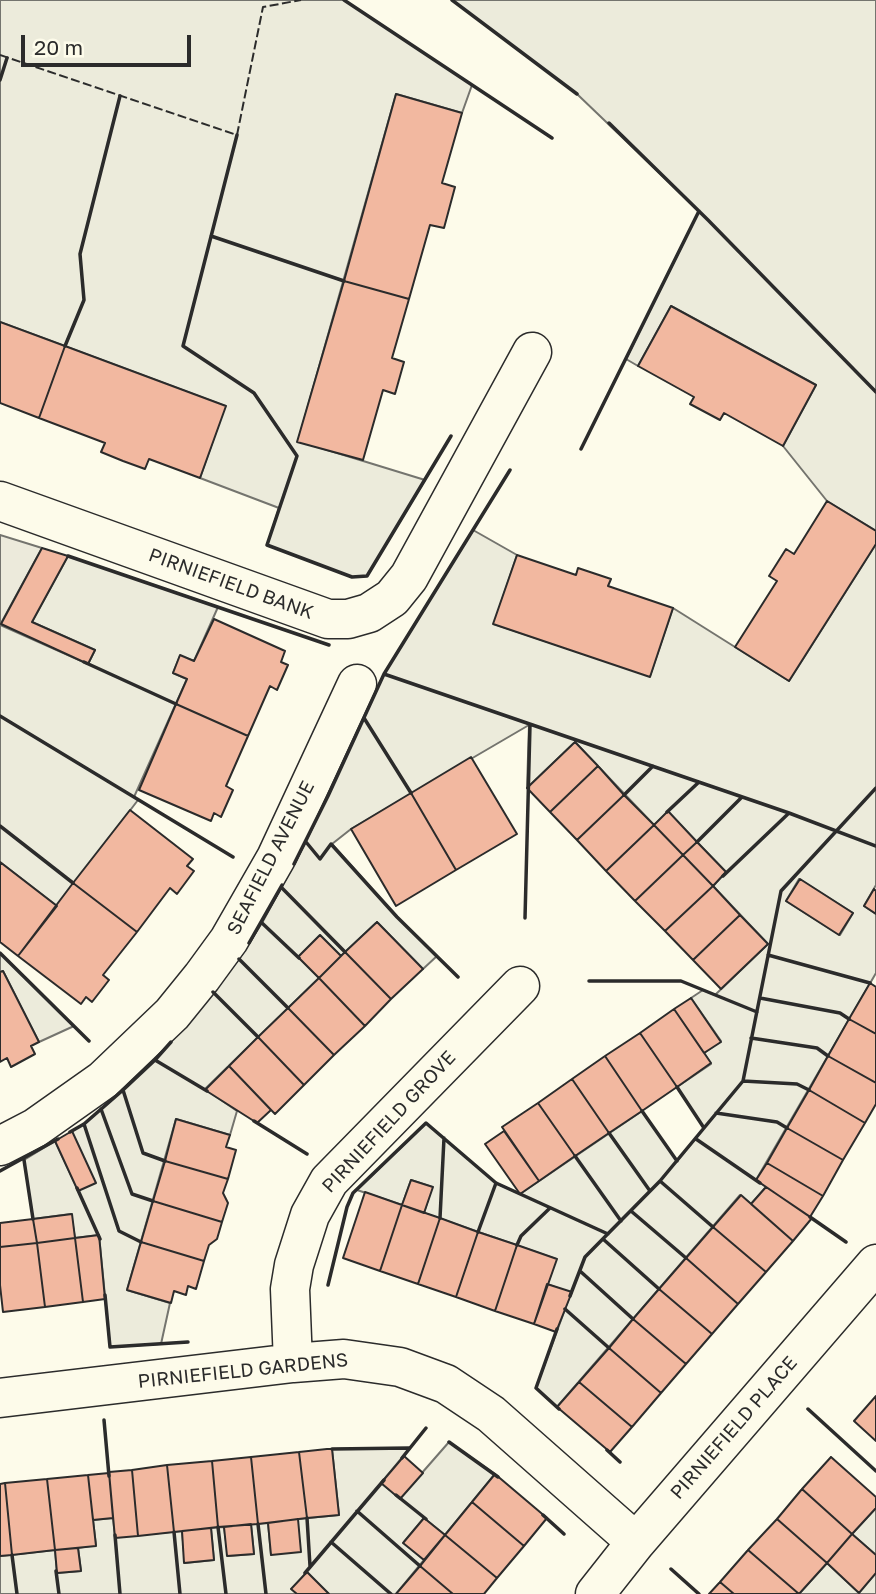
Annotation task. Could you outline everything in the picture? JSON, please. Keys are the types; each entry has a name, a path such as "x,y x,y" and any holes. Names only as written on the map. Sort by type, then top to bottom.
{"street":[{"name":"PIRNIEFIELD BANK","path":"4,512 328,619 348,619 369,613 392,598 409,577 532,352"},
{"name":"SEAFIELD AVENUE","path":"0,1146 35,1128 103,1080 172,1014 202,977 229,940 276,858 357,684"},
{"name":"PIRNIEFIELD GROVE","path":"293,1363 290,1316 292,1277 301,1238 317,1200 329,1181 520,986"},
{"name":"PIRNIEFIELD PLACE","path":"595,1594 636,1542 876,1264"},
{"name":"PIRNIEFIELD GARDENS","path":"0,1398 344,1359 400,1367 446,1384 491,1414 636,1542"}],"shaded area":[{"path":"0,0 344,0 472,85 462,113 396,94 298,441 425,480 367,576 352,577 267,545 279,508 200,478 225,406 0,322"},
{"path":"452,0 876,0 876,531 827,501 783,446 816,385 671,306 638,366 626,359 699,211 577,94"},
{"path":"473,530 517,555 494,624 650,676 673,608 789,681 876,544 876,885 864,906 876,914 876,973 756,1180 766,1187 751,1204 740,1195 557,1407 536,1388 571,1293 547,1284 556,1259 424,1213 432,1187 411,1180 402,1205 357,1190 426,1123 496,1183 520,1194 642,1111 677,1161 704,1128 677,1087 711,1064 704,1053 721,1041 691,998 703,990 715,995 768,944 713,886 726,872 668,812 654,825 575,742 527,788 529,725 351,829 332,844 397,917 437,956 423,969 377,922 341,956 320,935 298,957 319,978 205,1089 237,1111 230,1135 176,1119 127,1290 170,1303 161,1344 110,1347 99,1235 75,1238 71,1214 33,1219 24,1160 55,1141 78,1190 72,1131 84,1124 155,1060 239,959 306,842 384,674","holes":["799,879 853,913 840,935 786,901"]},
{"path":"0,535 42,548 0,625"},
{"path":"68,556 218,607 194,661 180,656 173,673 187,679 134,797 138,800 57,906 0,862 0,625 88,664 95,650 32,622"},
{"path":"0,953 74,1026 39,1042 3,971 0,972"},
{"path":"449,1442 495,1474 445,1535 424,1518 404,1542 424,1560 396,1594 329,1594 307,1572 292,1589 297,1594 0,1594 0,1556 55,1550 57,1573 81,1571 78,1548 96,1545 93,1520 113,1518 115,1537 182,1531 185,1563 214,1560 211,1528 224,1527 228,1556 254,1554 251,1524 268,1523 271,1555 298,1519 339,1515 332,1449 410,1448 381,1483 400,1498"},
{"path":"876,1508 876,1555 852,1534"},
{"path":"827,1563 858,1592 876,1573 876,1594 799,1594"}],"building":[{"path":"396,94 462,113 442,183 455,187 444,228 430,225 409,299 344,281"},
{"path":"344,281 409,299 392,358 404,362 395,394 383,390 363,460 297,442"},
{"path":"671,306 816,385 783,446 724,413 720,420 690,404 694,397 638,366"},
{"path":"0,322 65,346 39,418 0,403"},
{"path":"65,346 226,406 200,478 149,459 145,469 123,461 101,452 105,443 39,418"},
{"path":"827,501 876,531 876,544 789,681 735,647 777,581 769,576 786,549 794,554"},
{"path":"42,548 68,556 32,622 95,650 88,664 1,624"},
{"path":"517,555 576,575 578,568 611,579 608,586 673,608 650,677 493,624"},
{"path":"214,619 285,651 281,662 288,665 277,690 270,686 248,736 176,704 187,679 173,673 180,655 194,661"},
{"path":"176,704 248,736 226,786 233,790 221,817 214,813 211,821 139,790"},
{"path":"575,742 598,766 550,812 527,788"},
{"path":"471,757 517,834 456,870 411,793"},
{"path":"598,766 624,795 577,840 550,812"},
{"path":"411,793 456,870 396,906 351,829"},
{"path":"624,795 654,825 606,871 577,840"},
{"path":"130,810 193,859 187,866 194,871 177,894 170,888 137,932 73,883"},
{"path":"668,811 697,842 683,855 654,825"},
{"path":"654,825 683,855 635,901 606,871"},
{"path":"697,842 726,872 713,886 683,855"},
{"path":"683,855 713,886 665,931 635,901"},
{"path":"0,862 57,906 18,956 0,942"},
{"path":"800,879 853,913 839,935 786,901"},
{"path":"73,883 137,932 103,975 109,980 92,1002 86,997 81,1004 18,956"},
{"path":"713,886 740,915 693,960 665,931"},
{"path":"874,889 876,891 876,914 864,906"},
{"path":"740,915 768,944 721,989 693,960"},
{"path":"377,922 423,969 391,999 345,952"},
{"path":"320,935 341,956 319,978 298,957"},
{"path":"345,952 391,999 365,1026 319,978"},
{"path":"3,971 39,1042 31,1046 35,1054 11,1067 7,1058 0,1062 0,972"},
{"path":"319,978 365,1026 334,1055 288,1008"},
{"path":"870,983 876,987 876,1034 849,1019"},
{"path":"691,998 721,1042 704,1053 674,1009"},
{"path":"288,1008 334,1055 304,1085 258,1037"},
{"path":"674,1009 711,1063 677,1087 640,1033"},
{"path":"849,1019 876,1034 876,1083 828,1056"},
{"path":"640,1033 677,1087 642,1111 605,1056"},
{"path":"258,1037 304,1085 275,1114 229,1066"},
{"path":"605,1056 642,1111 609,1133 572,1079"},
{"path":"828,1056 876,1083 876,1104 865,1123 809,1090"},
{"path":"229,1066 271,1110 257,1123 205,1090"},
{"path":"572,1079 609,1133 575,1156 538,1103"},
{"path":"809,1090 865,1123 843,1160 787,1128"},
{"path":"538,1103 575,1156 539,1181 502,1127"},
{"path":"176,1119 230,1135 226,1147 236,1150 228,1179 165,1161"},
{"path":"787,1128 843,1160 823,1196 767,1163"},
{"path":"72,1131 96,1183 78,1191 55,1141"},
{"path":"504,1131 539,1181 520,1194 485,1144"},
{"path":"165,1161 228,1179 223,1193 228,1203 222,1222 153,1201"},
{"path":"767,1163 823,1196 810,1217 756,1180"},
{"path":"411,1180 433,1187 424,1213 402,1205"},
{"path":"766,1187 812,1218 793,1241 751,1204"},
{"path":"365,1192 402,1205 380,1271 343,1258"},
{"path":"741,1195 793,1241 766,1272 713,1227"},
{"path":"153,1201 222,1222 217,1239 209,1245 204,1261 141,1242"},
{"path":"402,1205 440,1218 418,1284 380,1271"},
{"path":"72,1214 75,1238 37,1243 33,1219"},
{"path":"440,1218 478,1232 456,1297 418,1284"},
{"path":"33,1219 37,1243 0,1247 0,1223"},
{"path":"713,1227 766,1272 738,1304 686,1258"},
{"path":"478,1232 517,1245 495,1311 456,1297"},
{"path":"99,1235 105,1299 83,1302 75,1238"},
{"path":"75,1238 83,1302 45,1307 37,1243"},
{"path":"141,1242 204,1261 196,1289 188,1286 186,1295 174,1291 171,1303 127,1290"},
{"path":"37,1243 45,1307 3,1312 0,1247"},
{"path":"517,1245 557,1259 534,1324 495,1311"},
{"path":"686,1258 738,1304 712,1334 659,1289"},
{"path":"547,1284 572,1292 556,1332 534,1324"},
{"path":"659,1289 712,1334 686,1364 633,1319"},
{"path":"633,1319 686,1364 661,1393 609,1348"},
{"path":"609,1348 661,1393 632,1427 579,1382"},
{"path":"579,1382 632,1427 610,1452 557,1407"},
{"path":"876,1396 876,1441 854,1421"},
{"path":"332,1449 339,1515 307,1518 299,1452"},
{"path":"299,1452 307,1518 258,1524 251,1457"},
{"path":"404,1456 423,1473 400,1499 381,1483"},
{"path":"251,1457 258,1524 218,1527 212,1461"},
{"path":"831,1457 876,1497 876,1508 852,1534 802,1489"},
{"path":"212,1461 218,1527 174,1532 167,1465"},
{"path":"167,1465 174,1532 138,1536 132,1470"},
{"path":"132,1470 138,1536 115,1538 109,1472"},
{"path":"109,1473 113,1518 93,1520 88,1475"},
{"path":"495,1474 547,1518 524,1546 472,1502"},
{"path":"88,1475 96,1546 55,1550 47,1479"},
{"path":"47,1479 55,1550 12,1555 5,1483"},
{"path":"5,1483 12,1555 0,1556 0,1484"},
{"path":"802,1489 852,1534 827,1563 777,1519"},
{"path":"472,1502 524,1546 497,1578 445,1535"},
{"path":"424,1518 445,1535 424,1560 403,1543"},
{"path":"298,1519 301,1552 271,1555 268,1523"},
{"path":"777,1519 827,1563 799,1594 748,1550"},
{"path":"251,1524 254,1554 227,1556 224,1527"},
{"path":"211,1528 214,1560 184,1563 182,1531"},
{"path":"852,1534 876,1555 876,1573 859,1593 827,1563"},
{"path":"445,1535 497,1578 484,1594 453,1594 420,1566"},
{"path":"78,1548 81,1571 57,1573 55,1550"},
{"path":"748,1550 799,1594 734,1594 720,1582"},
{"path":"420,1566 453,1594 396,1594"},
{"path":"307,1572 329,1594 297,1594 291,1589"},
{"path":"720,1582 734,1594 709,1594"}],"fence":[{"path":"0,55 237,135 263,7 301,0"}],"wall":[{"path":"344,0 552,138"},
{"path":"452,0 577,94"},
{"path":"0,80 7,58"},
{"path":"65,346 84,300 80,254 120,96"},
{"path":"609,123 876,392"},
{"path":"237,135 183,346 254,393 297,456 267,545 352,577 367,576 451,436"},
{"path":"581,449 699,211"},
{"path":"211,236 344,281"},
{"path":"510,470 384,674 789,813 876,846"},
{"path":"68,556 329,645"},
{"path":"84,662 176,704"},
{"path":"294,864 384,674"},
{"path":"0,716 233,857"},
{"path":"364,718 411,793"},
{"path":"525,918 530,725"},
{"path":"624,795 653,766"},
{"path":"667,812 699,782"},
{"path":"570,1296 585,1257 660,1181 743,1081 781,891 876,788"},
{"path":"697,842 742,797"},
{"path":"723,876 789,813"},
{"path":"0,826 73,883"},
{"path":"306,842 320,859 331,844 397,917 458,977"},
{"path":"249,943 282,885"},
{"path":"281,887 345,952"},
{"path":"262,923 299,958"},
{"path":"0,953 89,1041"},
{"path":"768,955 870,983"},
{"path":"239,959 288,1008"},
{"path":"589,981 681,981 757,1012"},
{"path":"213,992 258,1037"},
{"path":"760,998 840,1013 849,1019"},
{"path":"751,1038 817,1048 828,1056"},
{"path":"70,1132 84,1124 123,1090 171,1042"},
{"path":"155,1060 207,1091"},
{"path":"743,1081 797,1084 809,1090"},
{"path":"677,1087 704,1128"},
{"path":"123,1090 143,1153 165,1161"},
{"path":"101,1109 132,1194 153,1201"},
{"path":"642,1111 677,1161"},
{"path":"716,1113 777,1122 787,1128"},
{"path":"254,1121 307,1154"},
{"path":"328,1285 347,1207 353,1193 426,1123 496,1183 608,1234"},
{"path":"84,1124 119,1231 141,1242"},
{"path":"609,1133 650,1191"},
{"path":"440,1218 444,1138"},
{"path":"0,1171 58,1139"},
{"path":"696,1139 760,1183"},
{"path":"575,1156 621,1221"},
{"path":"24,1160 33,1219"},
{"path":"660,1181 713,1227"},
{"path":"478,1232 496,1183"},
{"path":"77,1188 100,1239"},
{"path":"517,1245 521,1236 550,1208"},
{"path":"631,1211 686,1258"},
{"path":"810,1217 846,1242"},
{"path":"603,1239 659,1289"},
{"path":"580,1271 633,1319"},
{"path":"105,1295 110,1347 188,1342"},
{"path":"565,1309 609,1348"},
{"path":"557,1329 536,1388 559,1409"},
{"path":"808,1409 876,1471"},
{"path":"104,1420 109,1476"},
{"path":"402,1458 426,1428"},
{"path":"449,1442 498,1477"},
{"path":"332,1449 409,1448"},
{"path":"607,1450 620,1462"},
{"path":"305,1573 384,1480"},
{"path":"396,1495 426,1519"},
{"path":"357,1511 420,1566"},
{"path":"543,1515 564,1534"},
{"path":"307,1518 310,1566"},
{"path":"258,1524 266,1594"},
{"path":"218,1527 226,1594"},
{"path":"174,1532 180,1594"},
{"path":"115,1535 120,1594"},
{"path":"331,1542 391,1594"},
{"path":"12,1555 17,1594"},
{"path":"671,1569 699,1594"},
{"path":"56,1571 59,1594"}]}
